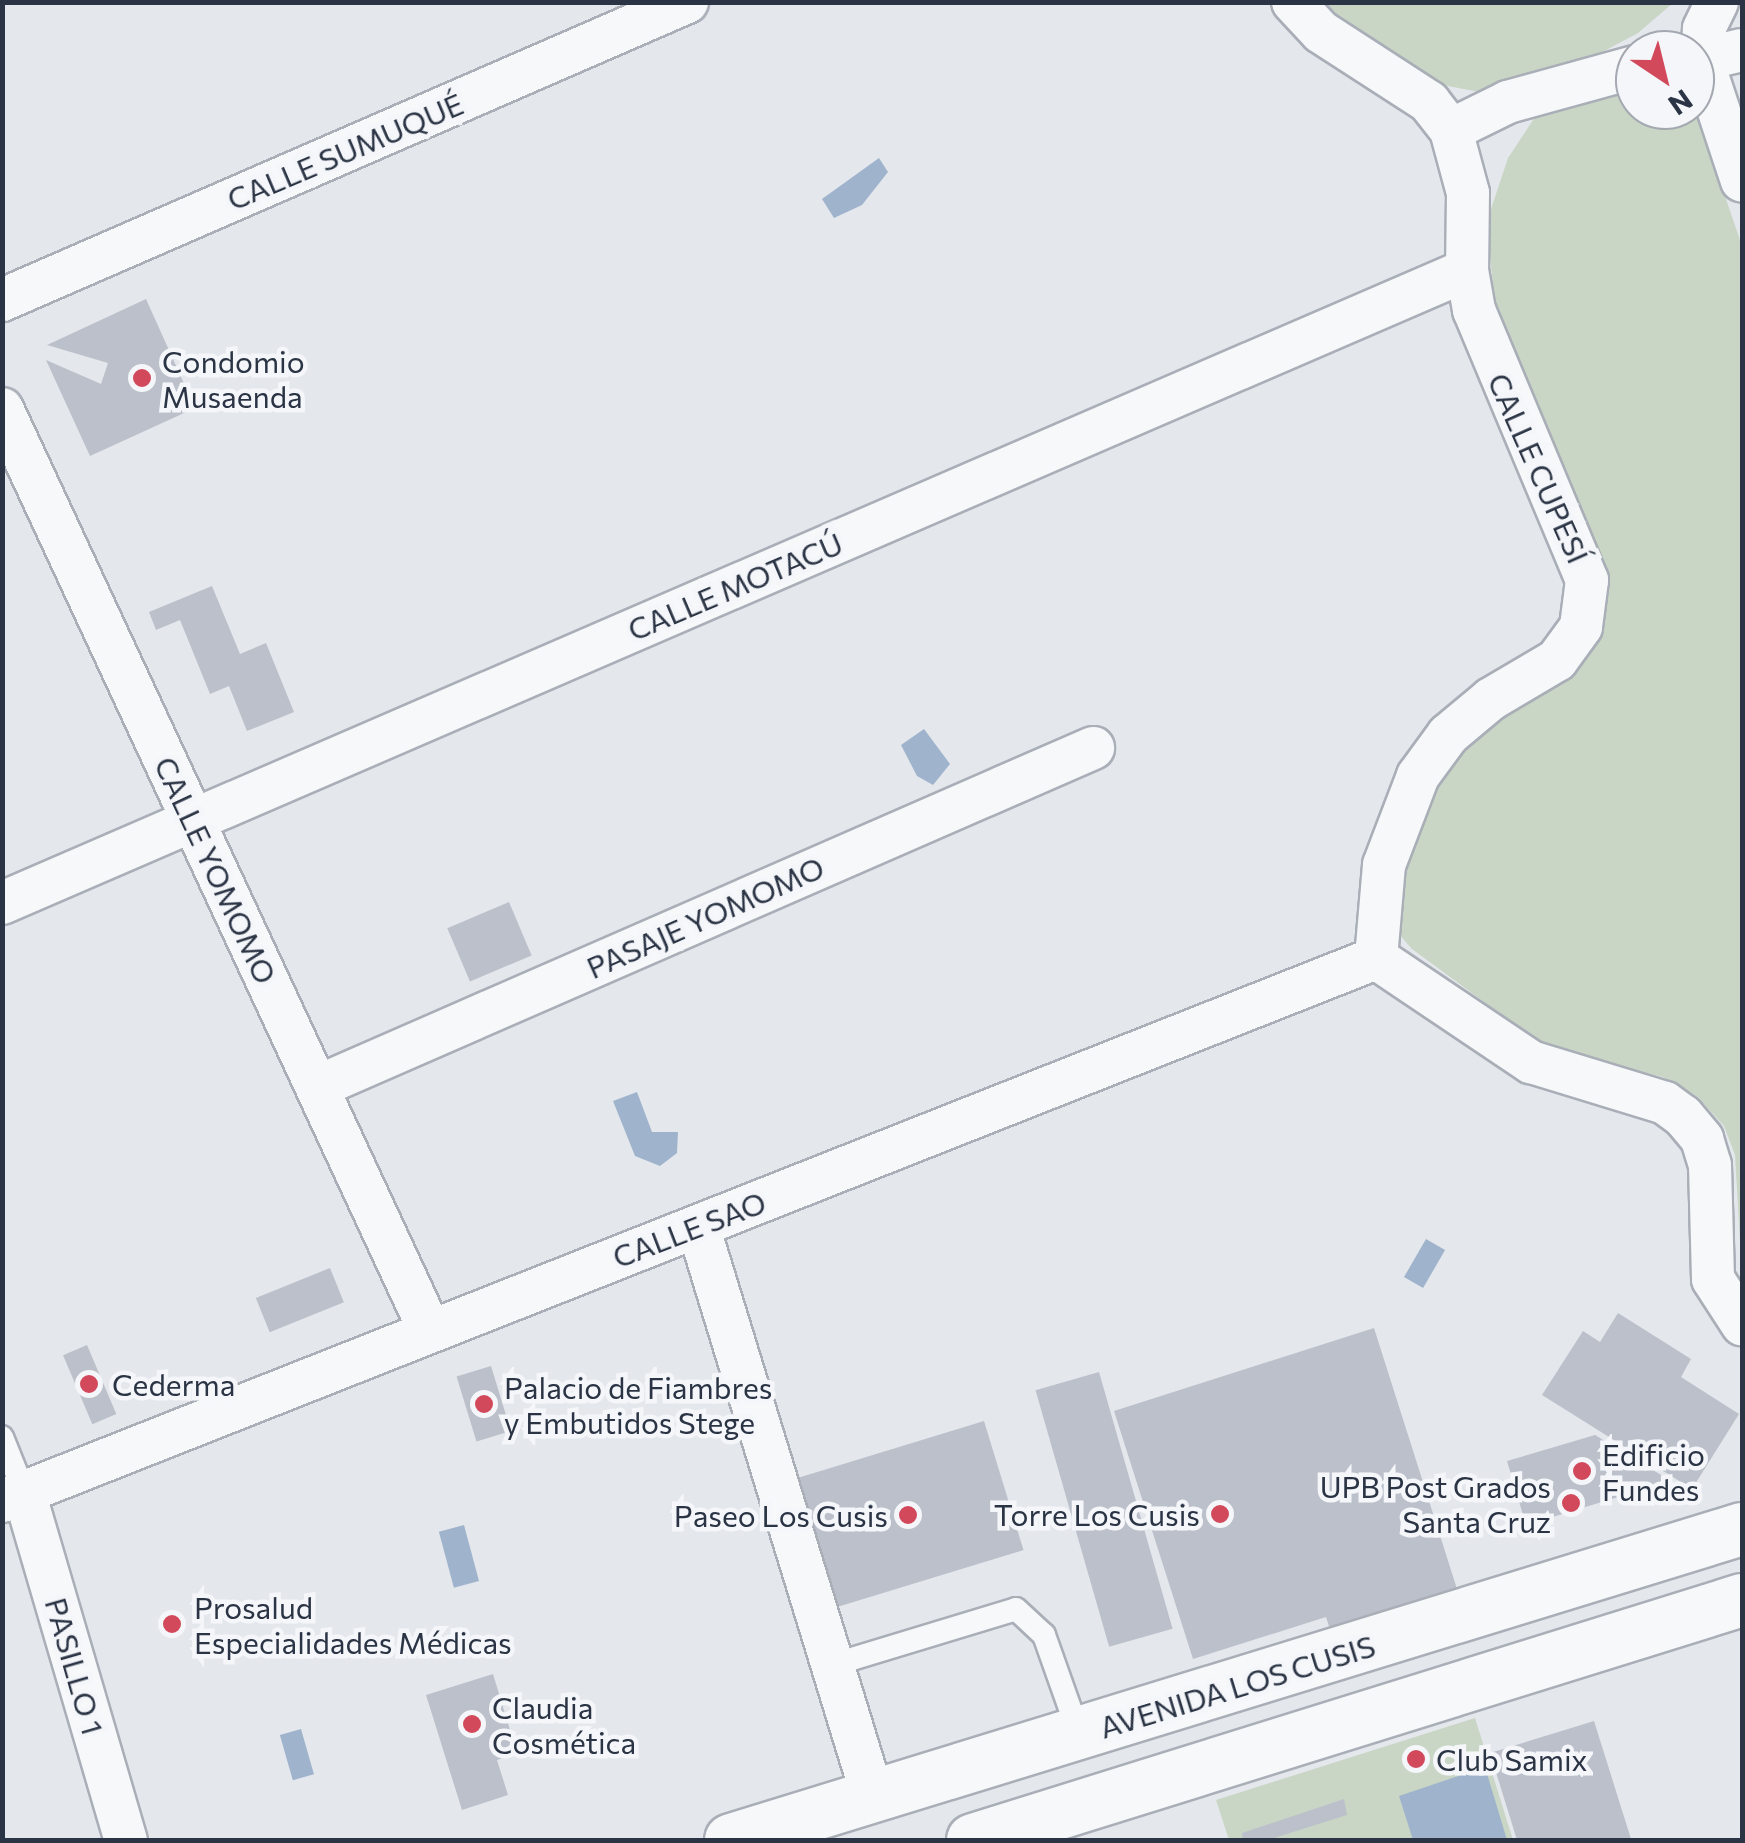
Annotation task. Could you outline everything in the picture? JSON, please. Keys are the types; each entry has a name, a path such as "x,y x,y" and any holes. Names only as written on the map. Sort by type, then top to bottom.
{"street":[{"name":"CALLE SUMUQUÉ","path":"2,300 688,2"},
{"name":"CALLE CUPESÍ","path":"1293,2 1320,32 1429,102 1451,130 1468,193 1466,270 1489,355 1582,556 1587,603 1581,627 1557,660 1490,699 1448,735 1418,776 1384,865 1376,958"},
{"path":"1704,30 1717,2"},
{"path":"1715,66 1742,181"},
{"path":"1451,130 1508,102 1615,73"},
{"name":"CALLE MOTACÚ","path":"2,903 1466,270"},
{"name":"CALLE YOMOMO","path":"2,409 430,1331"},
{"name":"PASAJE YOMOMO","path":"317,1086 1093,748"},
{"path":"1376,958 1531,1062 1665,1102 1682,1116 1702,1139 1710,1165 1713,1279 1742,1324"},
{"name":"CALLE SAO","path":"13,1496 1376,958"},
{"path":"698,1226 873,1797"},
{"name":"PASILLO 1","path":"13,1496 126,1840"},
{"name":"AVENIDA LOS CUSIS","path":"731,1840 1742,1529"},
{"path":"973,1840 1742,1600"},
{"path":"1336,1656 1355,1720"}],"lane":[{"path":"2,1437 13,1496"},
{"path":"832,1665 1016,1609 1044,1635 1080,1734"}],"green space":[{"path":"1320,3 1673,3 1642,30 1615,30 1615,45 1591,58 1490,94 1432,83"},
{"path":"1615,89 1615,130 1702,130 1742,246 1742,1275 1735,1155 1724,1126 1697,1096 1663,1077 1544,1046 1412,949 1398,933 1396,908 1408,849 1432,788 1604,571 1494,298 1487,221 1508,158 1535,117"},
{"name":"Club Samix","path":"1475,1718 1513,1840 1229,1840 1216,1800"}],"water":[{"path":"879,158 888,172 862,205 834,218 822,199"},
{"path":"924,729 950,764 933,785 917,776 901,745"},
{"path":"637,1092 652,1132 678,1132 677,1153 660,1166 635,1156 613,1101"},
{"path":"1426,1239 1445,1250 1423,1288 1404,1277"},
{"path":"464,1525 479,1581 454,1588 439,1532"},
{"path":"301,1729 314,1774 293,1780 280,1735"},
{"path":"1485,1767 1507,1840 1413,1840 1399,1796"}],"building":[{"name":"Condomio Musaenda","path":"146,299 195,408 90,456 46,360 101,384 108,363 47,345"},
{"path":"212,586 240,654 266,643 294,712 247,731 229,686 210,694 180,620 156,630 149,612"},
{"path":"509,902 532,955 470,982 447,928"},
{"path":"330,1268 344,1302 270,1332 256,1298"},
{"path":"1618,1313 1691,1359 1681,1377 1739,1414 1692,1489 1542,1395 1583,1331 1600,1342"},
{"path":"1374,1328 1457,1589 1330,1629 1326,1617 1193,1659 1114,1411"},
{"name":"Cederma","path":"87,1345 116,1414 92,1424 63,1355"},
{"name":"Palacio de Fiambres y Embutidos Stege","path":"491,1366 511,1431 476,1442 457,1377"},
{"path":"1099,1372 1173,1629 1109,1647 1036,1390"},
{"name":"Paseo Los Cusis","path":"984,1421 1023,1550 832,1609 793,1479"},
{"name":"Edificio Fundes","path":"1595,1435 1671,1481 1526,1525 1507,1461"},
{"name":"Claudia Cosmética","path":"493,1674 517,1753 497,1760 508,1795 462,1810 426,1695"},
{"path":"1594,1721 1631,1839 1517,1840 1490,1753"},
{"path":"1344,1799 1347,1815 1268,1840 1243,1840 1242,1833"}],"place":[{"name":"Condomio Musaenda","path":"142,378"},
{"name":"Cederma","path":"89,1384"},
{"name":"Palacio de Fiambres y Embutidos Stege","path":"484,1404"},
{"name":"Edificio Fundes","path":"1582,1471"},
{"name":"UPB Post Grados Santa Cruz","path":"1571,1503"},
{"name":"Torre Los Cusis","path":"1220,1514"},
{"name":"Paseo Los Cusis","path":"908,1515"},
{"name":"Prosalud Especialidades Médicas","path":"172,1624"},
{"name":"Claudia Cosmética","path":"472,1724"},
{"name":"Club Samix","path":"1416,1759"}]}
